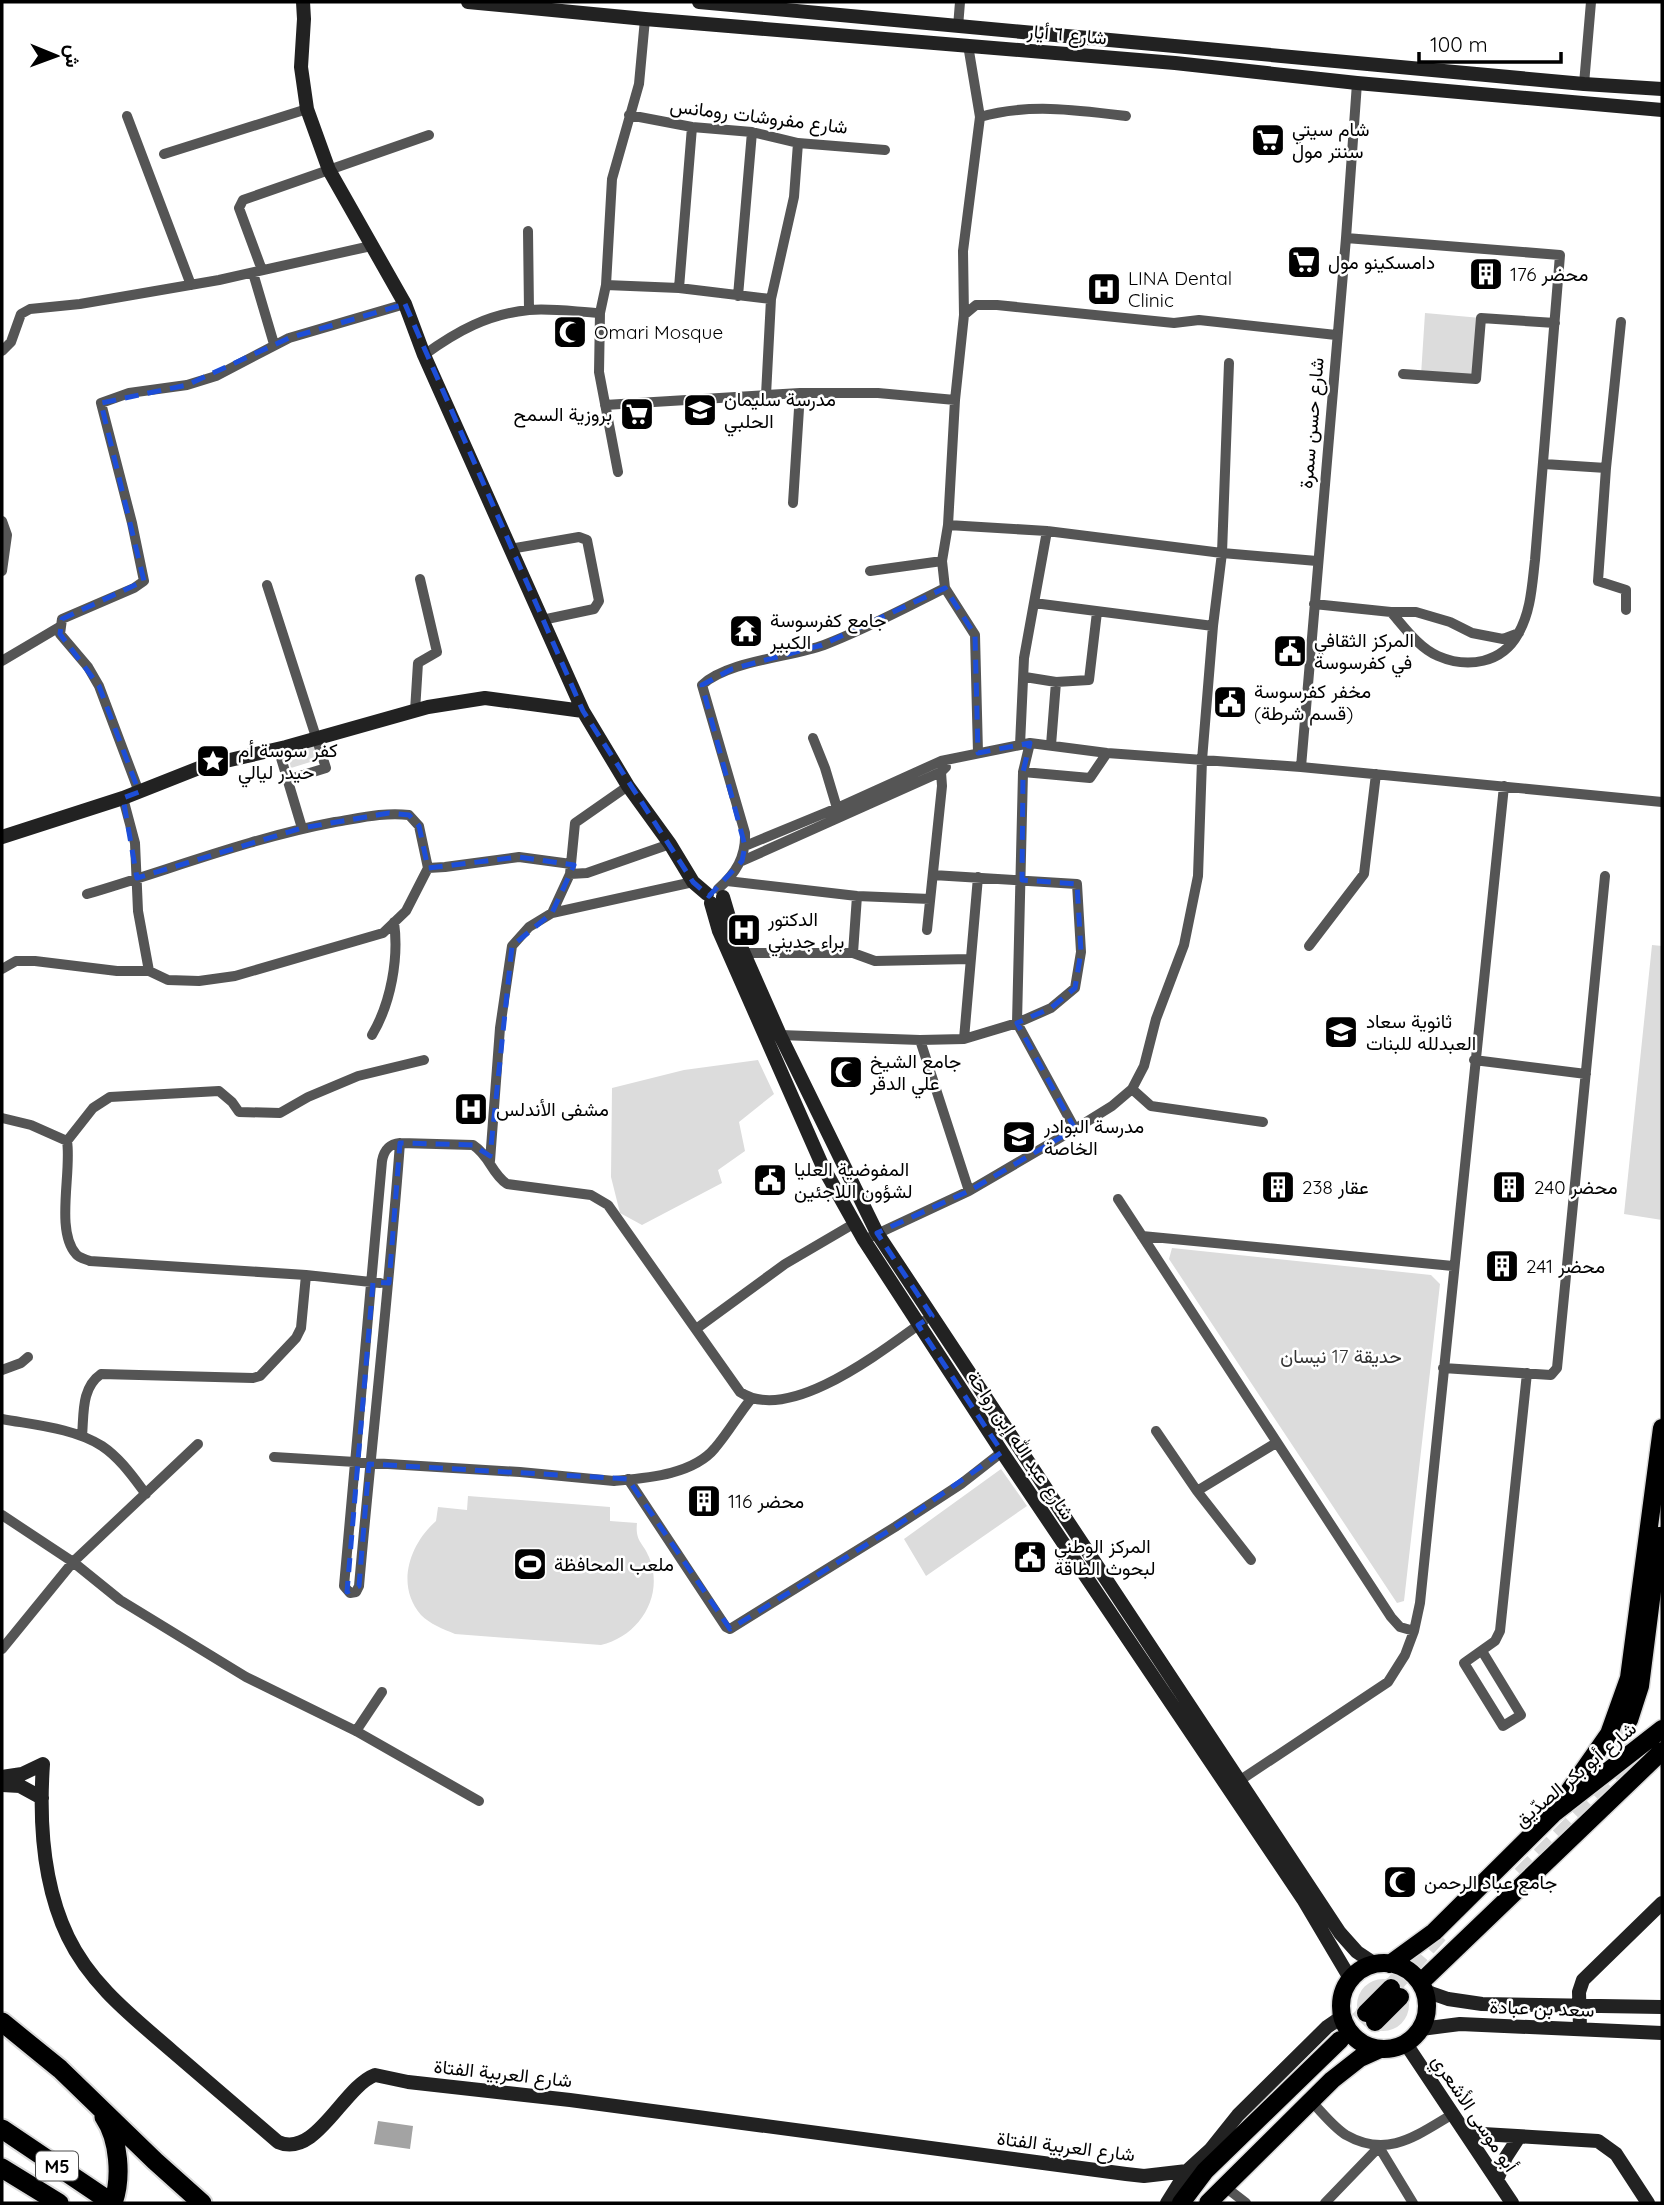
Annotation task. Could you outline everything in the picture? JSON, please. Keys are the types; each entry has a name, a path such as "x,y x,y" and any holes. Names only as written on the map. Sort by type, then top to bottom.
{"highway":[{"path":"3,2022 60,2069 202,2203"},
{"path":"88,2098 107,2121 115,2143 116,2194 112,2203"},
{"name":"M5","path":"2,2129 112,2203"},
{"name":"M5","path":"2,2168 59,2203"}],"main road":[{"path":"1553,1814 1609,1734 1629,1678 1662,1428"},
{"path":"1662,1508 1653,1600 1635,1722 1656,1658 1662,1609"},
{"name":"شارع أبو بكر الصدّيق","path":"1382,1964 1434,1932 1553,1814 1662,1729"},
{"name":"شارع أبو بكر الصدّيق","path":"1422,1987 1662,1751"},
{"path":"1382,1964 1402,1967 1412,1974 1422,1987 1427,2004 1421,2029 1406,2044 1393,2049 1370,2047 1353,2036 1343,2017 1344,1991 1351,1980 1366,1968 1382,1964"},
{"path":"1371,2018 1395,1992"},
{"path":"1181,2203 1205,2171 1344,2044 1213,2179 1194,2203"},
{"path":"1208,2203 1310,2100 1360,2058 1380,2049"}],"street":[{"path":"295,2 304,19"},
{"path":"303,2 301,67 307,109 329,170 405,304 424,355 583,711 628,786 670,844 693,882 717,893 930,899"},
{"name":"شارع ٦ أيار","path":"468,2 1175,63 1357,83 1662,110"},
{"name":"شارع ٦ أيار","path":"699,2 1662,89"},
{"path":"958,27 960,2"},
{"path":"1584,84 1591,2"},
{"path":"804,33 806,13"},
{"path":"618,472 599,372 600,313 606,285 612,179 639,84 645,19"},
{"path":"968,46 980,117 963,251 964,315 948,525 942,561 945,588 975,635 978,753"},
{"name":"شارع حسن سمرة","path":"1301,767 1357,83"},
{"path":"164,154 307,109"},
{"path":"980,117 1000,111 1063,109 1126,116"},
{"name":"شارع مفروشات رومانس","path":"629,115 692,127 752,132 798,142 884,150"},
{"path":"127,116 191,285"},
{"path":"679,288 692,127"},
{"path":"738,296 752,132"},
{"path":"274,344 258,272 239,208 240,203 429,135"},
{"path":"766,395 771,299 794,197 798,142"},
{"path":"528,231 529,310"},
{"path":"1346,238 1560,256 1530,605 1519,633 1505,652 1492,659 1465,664 1437,656 1408,632 1391,612"},
{"path":"2,351 11,341 21,314 30,309 191,285 371,246"},
{"path":"606,285 679,288 771,299"},
{"path":"139,792 99,686 88,667 60,634 62,619 134,588 144,581 132,523 100,403 129,393 187,385 216,376 274,344 405,304"},
{"path":"964,315 976,305 996,305 1174,323 1199,320 1336,335"},
{"path":"424,355 454,333 483,320 529,310 600,313"},
{"path":"1403,374 1476,379 1481,318 1555,323"},
{"path":"1621,322 1598,581 1626,590 1626,610"},
{"path":"871,1236 969,1191 1112,1106 1132,1089 1144,1066 1156,1019 1184,945 1193,912 1198,876 1202,760 1222,552 1229,363"},
{"path":"605,405 800,393 878,393 956,400"},
{"path":"793,503 800,393"},
{"path":"1544,464 1606,468"},
{"path":"2,521 7,535 2,571"},
{"path":"948,525 1047,530 1317,561"},
{"path":"1047,530 1024,658 1025,744 1017,1023 1075,1129"},
{"path":"510,549 579,537 587,540 598,606 542,620"},
{"path":"870,570 942,561"},
{"path":"415,711 418,663 437,652 420,579"},
{"path":"267,585 326,768 287,780"},
{"path":"717,893 742,862 746,846 745,833 702,685 732,669 822,645 878,622 945,588"},
{"path":"1034,603 1213,626"},
{"path":"1314,604 1416,612 1472,633 1503,639 1519,633"},
{"path":"1025,677 1056,682 1088,680 1097,612"},
{"path":"2,661 61,626"},
{"path":"1051,745 1056,682"},
{"path":"2,837 123,798 204,766 317,739 428,707 485,698 583,711"},
{"path":"813,738 837,808"},
{"path":"746,846 941,761 1025,744 1659,800"},
{"path":"278,748 302,828"},
{"path":"1023,772 1090,778 1107,753"},
{"path":"742,862 941,772 952,759"},
{"path":"928,930 942,786 941,772"},
{"path":"1309,946 1364,874 1376,774"},
{"path":"552,912 570,869 575,823 628,786"},
{"path":"1239,1781 1388,1682 1405,1655 1414,1631 1420,1603 1504,786"},
{"path":"123,798 135,844 138,911 149,971"},
{"path":"2,969 16,961 34,961 117,971 149,971 168,980 199,981 235,976 383,933 406,911 428,868 419,826 409,815 389,813 302,828 87,894"},
{"path":"428,868 519,857 587,873 670,844"},
{"path":"780,1035 964,1039 1017,1023 1051,1008 1074,988 1082,952 1077,884 933,874"},
{"path":"1443,1368 1551,1375 1558,1368 1605,876"},
{"path":"964,1039 978,877"},
{"path":"490,1161 500,1028 512,946 529,927 552,912 693,882"},
{"name":"شارع عبد الله إبن رواحة","path":"717,893 871,1236 918,1325 1303,1899 1351,1980"},
{"name":"شارع عبد الله إبن رواحة","path":"717,893 719,931 823,1167 855,1223 871,1236 932,1316 1339,1933 1357,1952 1382,1964"},
{"path":"853,953 857,897"},
{"path":"372,1035 382,1018 391,979 397,946 394,922"},
{"path":"744,953 853,953 875,961 970,959"},
{"path":"920,1040 969,1191"},
{"path":"389,1283 90,1261 77,1256 70,1245 65,1224 69,1158 66,1141 93,1108 110,1097 219,1091 239,1112 280,1113 308,1097 358,1076 424,1060"},
{"path":"1474,1060 1586,1074"},
{"path":"1132,1089 1151,1106 1263,1122"},
{"path":"2,1118 31,1125 66,1141"},
{"path":"400,1143 359,1586 356,1592 350,1593 344,1586 383,1155 389,1146 400,1143 473,1145 482,1151 499,1179 506,1184 591,1195 608,1205 740,1392 751,1399 788,1399 836,1380 932,1316"},
{"path":"1118,1199 1391,1617 1400,1626 1414,1631"},
{"path":"696,1329 785,1264 855,1223"},
{"path":"1142,1236 1453,1266"},
{"path":"82,1436 86,1394 89,1386 101,1374 260,1376 296,1338 301,1328 306,1275"},
{"path":"2,1370 21,1363 28,1357"},
{"path":"1482,1651 1521,1715 1503,1726 1464,1663 1495,1641 1500,1632 1527,1373"},
{"path":"274,1457 520,1472 614,1481 681,1471 714,1450 751,1399"},
{"path":"2,1419 82,1436 113,1455 146,1494"},
{"path":"1156,1431 1197,1491 1251,1560"},
{"path":"1197,1491 1276,1443"},
{"path":"2,1649 73,1562 198,1444"},
{"path":"628,1479 726,1627 730,1629 895,1527 961,1484 1002,1452"},
{"path":"2,1515 73,1562 120,1600 246,1677 356,1731 479,1801"},
{"path":"356,1731 382,1692"},
{"name":"شارع العربية الفتاة","path":"2,1777 22,1773 43,1764 45,1855 53,1899 60,1920 80,1959 93,1977 124,2009 278,2142 290,2146 309,2139 363,2082 375,2075 569,2106 848,2144 1126,2175 1187,2171"},
{"path":"2,1785 20,1786 42,1798"},
{"path":"1580,2028 1579,1993 1583,1980 1662,1903"},
{"name":"سعد بن عبادة","path":"1422,1987 1448,1999 1482,2004 1662,2007"},
{"path":"1167,2203 1187,2171 1210,2150 1238,2115 1327,2027 1343,2017"},
{"name":"سعد بن عبادة","path":"1421,2029 1460,2024 1662,2033"},
{"name":"أبو موسى الأشعري","path":"1406,2044 1512,2203"},
{"path":"1310,2100 1345,2134 1379,2147 1406,2141 1453,2114"},
{"path":"1465,2133 1591,2139 1605,2144 1616,2154 1648,2203"},
{"path":"1497,2180 1506,2157 1519,2137"},
{"path":"1325,2203 1379,2147"},
{"path":"1379,2147 1413,2203"},
{"path":"1224,2186 1246,2203"}],"highlighted area":[{"path":"405,304 583,711 693,882 709,896 742,861 745,846 702,685 732,669 822,645 945,588 975,635 978,753 1030,743 1023,772 1022,880 1077,884 1081,952 1075,988 1051,1008 1017,1023 1075,1129 969,1191 877,1233 932,1316 918,1325 1002,1452 895,1527 730,1629 628,1479 369,1464 359,1586 347,1592 373,1282 389,1283 400,1143 473,1145 490,1156 512,946 552,913 574,865 519,857 428,868 419,826 409,815 389,813 302,828 137,878 123,798 139,792 99,686 60,634 62,619 144,581 101,403 187,385 289,338"}],"green space":[{"path":"1425,313 1481,318 1476,379 1421,375"},
{"path":"313,740 320,759 291,768 286,747"},
{"path":"1652,945 1662,946 1662,1220 1624,1214"},
{"path":"758,1060 774,1094 739,1122 745,1151 718,1170 722,1183 642,1225 620,1213 611,1177 612,1088 684,1070"},
{"name":"حديقة 17 نيسان","path":"1172,1248 1431,1275 1440,1284 1404,1601 1397,1603 1169,1259"},
{"path":"1001,1469 1027,1506 926,1576 904,1539"},
{"name":"ملعب المحافظة","path":"468,1496 610,1507 610,1521 637,1523 638,1538 649,1557 653,1572 654,1586 645,1612 627,1633 601,1645 455,1634 428,1621 413,1603 407,1578 409,1565 419,1541 436,1521 438,1507 467,1510"},
{"path":"1383,1979 1402,1986 1409,2005 1402,2024 1383,2031 1364,2024 1357,2005 1364,1986"}],"shaded area":[{"path":"378,2121 413,2126 410,2149 374,2144"}],"tunnel":[{"path":"1607,1772 1615,1760 1629,1720"},
{"path":"1521,1875 1647,1749"},
{"path":"1391,1988 1439,1934"},
{"path":"1340,2040 1366,2013"}],"place":[{"name":"شام سيتي سنتر مول","path":"1268,140"},
{"name":"دامسكينو مول","path":"1304,262"},
{"name":"محضر 176","path":"1486,274"},
{"name":"LINA Dental Clinic","path":"1104,289"},
{"name":"Omari Mosque","path":"570,332"},
{"name":"مدرسة سليمان الحلبي","path":"700,410"},
{"name":"بروزية السمح","path":"637,414"},
{"name":"جامع كفرسوسة الكبير","path":"746,631"},
{"name":"المركز الثقافي في كفرسوسة","path":"1290,651"},
{"name":"مخفر كفرسوسة (قسم شرطة)","path":"1230,702"},
{"name":"كفر سوسة أم حيدر ليالي","path":"213,761"},
{"name":"الدكتور براء جديني","path":"744,930"},
{"name":"ثانوية سعاد العبدلله للبنات","path":"1341,1032"},
{"name":"جامع الشيخ علي الدقر","path":"846,1072"},
{"name":"مشفى الأندلس","path":"471,1109"},
{"name":"مدرسة البوادر الخاصة","path":"1019,1137"},
{"name":"المفوضية العليا لشؤون اللاجئين","path":"770,1180"},
{"name":"عقار 238","path":"1278,1187"},
{"name":"محضر 240","path":"1509,1187"},
{"name":"محضر 241","path":"1502,1266"},
{"name":"محضر 116","path":"704,1501"},
{"name":"المركز الوطني لبحوث الطاقة","path":"1030,1557"},
{"name":"ملعب المحافظة","path":"530,1564"},
{"name":"جامع عباد الرحمن","path":"1400,1882"}]}
